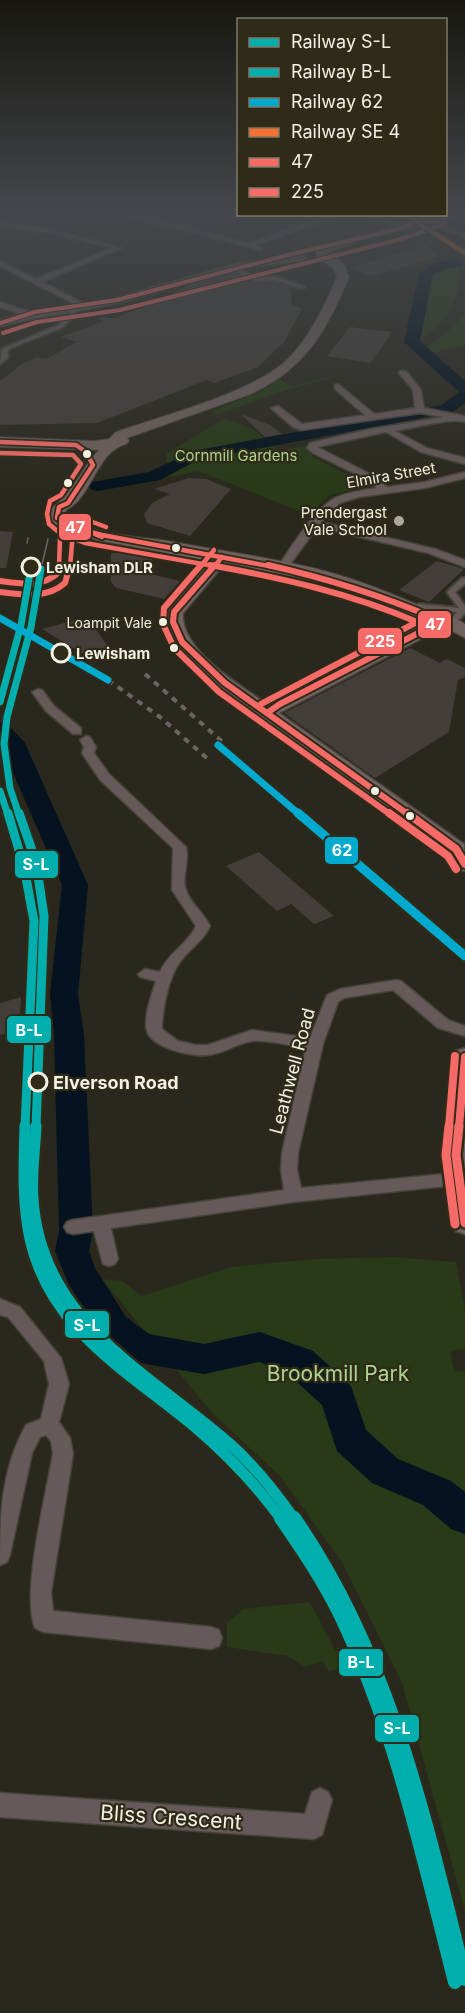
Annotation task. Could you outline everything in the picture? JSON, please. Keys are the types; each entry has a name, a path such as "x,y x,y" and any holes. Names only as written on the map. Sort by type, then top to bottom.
{"highway":[{"path":"317,305 292,344 274,363 256,376 161,425 101,460 68,503 58,507 57,518 65,524 118,539 146,542 282,568 364,589 447,624 465,641"},
{"path":"200,405 230,397 261,384 295,359 330,305"},
{"path":"0,435 97,439 101,460"},
{"path":"0,442 76,445 101,460"},
{"path":"76,445 101,460"}],"main road":[{"path":"222,556 176,608 173,623 181,640 201,663 267,707 456,849 465,864"},
{"path":"267,707 447,624"},
{"path":"465,1058 456,1155 461,1178 465,1223"}],"street":[{"path":"3,305 27,314"},
{"path":"0,323 27,314 85,305"},
{"path":"0,362 5,357 4,350 8,347 66,322 77,306"},
{"path":"403,373 417,390 423,410"},
{"path":"327,389 342,386 371,416"},
{"path":"275,408 296,425 302,427 423,410 465,419"},
{"path":"385,490 369,477 312,448 321,442 444,421 452,416"},
{"path":"387,429 403,442 465,461"},
{"name":"Elmira Street","path":"282,568 315,524 337,501 357,494 465,475"},
{"path":"315,524 431,551 465,564"},
{"path":"465,580 451,592 465,610"},
{"path":"419,606 465,610"},
{"path":"447,624 465,610"},
{"path":"38,692 43,703 52,708 90,747 88,753 104,777 179,847 182,854 177,878 179,892 199,916 203,926 194,942 172,961 153,1023 160,1037 184,1049 209,1050 252,1035 315,1044"},
{"path":"145,974 166,978"},
{"name":"Leathwell Road","path":"294,1195 288,1162 315,1044 332,999 336,996 396,985 442,1024 465,1031"},
{"path":"77,1226 294,1195 461,1178"},
{"path":"101,1222 109,1259"},
{"path":"0,1306 14,1312 52,1358 59,1384 49,1425"},
{"path":"0,1555 22,1451 33,1431 49,1425"},
{"path":"49,1425 58,1432 63,1441 63,1454 40,1593 44,1621 211,1638"},
{"name":"Bliss Crescent","path":"0,1805 314,1827 320,1800"}],"green space":[{"path":"426,305 452,305 437,326 420,339"},
{"path":"465,314 465,345 430,354 424,349 452,328"},
{"path":"347,373 287,390 216,415 210,412 259,392 280,379 291,386"},
{"name":"Cornmill Gardens","path":"225,418 256,431 279,451 304,446 315,453 311,456 370,486 330,495 312,512 304,513 198,471 169,477 163,475 167,453"},
{"name":"Brookmill Park","path":"394,1257 456,1262 465,1311 465,1349 450,1351 454,1371 465,1372 465,1911 402,1683 343,1564 280,1476 213,1414 102,1279 122,1281 142,1296 231,1267 315,1259"},
{"path":"310,1602 335,1650 345,1654 348,1661 345,1668 328,1671 323,1661 304,1667 288,1656 227,1647 227,1623 243,1609"}],"building":[{"path":"150,305 294,305 302,309 284,342 258,367 214,383 207,380 97,423 0,425 0,381 22,364 37,357 46,359 77,342 61,337 102,322 98,317 113,318"},
{"path":"350,327 391,332 389,335 391,335 370,363 327,356"},
{"path":"241,414 270,425 282,434 265,437"},
{"path":"189,478 206,479 231,489 190,536 147,523 144,514 152,503 170,494 154,489"},
{"path":"0,531 13,532 6,568 0,568"},
{"path":"126,552 132,555 152,557 154,575 180,581 164,599 116,588 111,582 111,553"},
{"path":"437,561 464,569 429,602 399,590"},
{"name":"Lewisham","path":"79,619 79,621 89,620 112,652 90,658 42,629"},
{"path":"410,648 440,663 446,659 465,668 465,677 458,680 449,732 375,778 284,713"},
{"path":"259,852 334,916 314,924 291,904 277,911 226,866"},
{"path":"21,997 19,1030 0,1035 0,1003"}],"waterway":[{"path":"420,305 412,342 465,389"},
{"path":"98,486 154,476 193,456 447,409 465,395"},
{"path":"0,730 13,743 75,885 64,994 69,1035 76,1230 72,1251 80,1273 114,1327 140,1348 204,1359 260,1347 300,1362 338,1397 350,1439 385,1471 437,1493 465,1516"}],"tram line":[{"path":"27,543 28,538"},
{"path":"41,569 48,539"}],"railway":[{"path":"145,674 225,744"},
{"path":"108,680 160,717 209,760"}],"rail line":[{"name":"B-L","path":"0,702 21,625 31,567"},
{"name":"S-L","path":"41,569 31,627 7,717 4,744 10,788 36,862 44,916 33,1199 45,1253 57,1283 92,1330 136,1371 209,1426 245,1458 282,1502 325,1565 351,1613 393,1714 425,1820 465,1979"},
{"name":"62","path":"0,618 108,680"},
{"name":"62","path":"218,745 465,956"},
{"name":"B-L","path":"0,791 16,836 33,914 24,1198 30,1241 37,1263 46,1285 75,1328 113,1364 195,1427 226,1456 274,1509 310,1559 340,1615 366,1673 388,1735 407,1797 455,1982"}],"transit line":[{"name":"47","path":"0,323 35,312 83,305"},
{"name":"225","path":"3,333 37,322 120,310 139,305"},
{"name":"47","path":"0,442 76,445 86,452 93,465 68,503 59,507 57,518 79,529 323,578 407,606 434,618 436,624 280,704 267,713"},
{"name":"225","path":"0,453 73,455 81,464 61,495 50,501 47,514 47,521 51,527 73,539 97,546 147,553 292,581 368,602 417,622 261,704"},
{"name":"47","path":"0,581 39,584 53,578 59,572 60,538 65,524 79,517 106,527"},
{"name":"225","path":"0,592 29,595 58,589 65,583 69,574 73,532 80,528 102,537"},
{"name":"225","path":"214,550 164,608 163,624 174,648 219,692 448,856 456,869"},
{"name":"47","path":"222,557 174,612 173,622 182,642 225,683 456,849 465,864"},
{"name":"225","path":"455,1056 446,1155 455,1224"},
{"name":"47","path":"465,1057 456,1155 465,1223"}],"place":[{"name":"Prendergast Vale School","path":"399,521"},
{"name":"Lewisham DLR","path":"31,567"},
{"name":"Loampit Vale","path":"163,622"},
{"name":"Lewisham","path":"61,653"},
{"name":"Elverson Road","path":"38,1082"}]}
